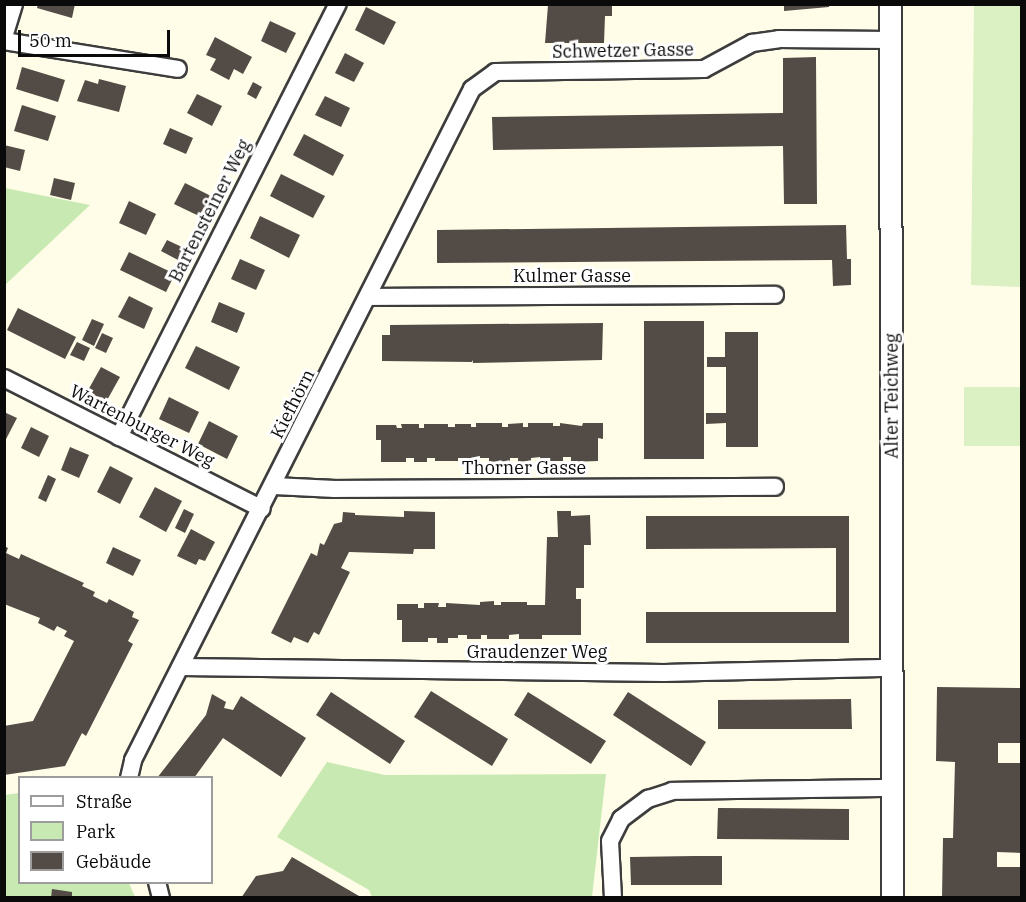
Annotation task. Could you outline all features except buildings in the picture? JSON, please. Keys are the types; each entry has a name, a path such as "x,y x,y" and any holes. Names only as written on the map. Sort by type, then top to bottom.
{"street":[{"path":"14,4 4,39 178,69"},
{"name":"Bartensteiner Weg","path":"119,437 338,4"},
{"name":"Alter Teichweg","path":"890,4 892,897"},
{"name":"Schwetzer Gasse","path":"495,72 704,69 758,42 779,39 890,40"},
{"name":"Kiefhörn","path":"129,776 133,760 274,486 472,89 495,72"},
{"name":"Kulmer Gasse","path":"369,297 775,295"},
{"name":"Wartenburger Weg","path":"4,378 262,509"},
{"name":"Thorner Gasse","path":"274,486 335,489 775,487"},
{"name":"Graudenzer Weg","path":"182,667 664,673 893,669"},
{"path":"613,897 610,841 621,819 648,799 672,791 892,788"}],"green space":[{"path":"974,5 1021,5 1021,287 971,285"},
{"path":"4,188 90,205 5,285"},
{"path":"964,387 1021,387 1021,446 964,446"},
{"path":"327,762 385,775 606,774 592,897 372,897 369,890 277,837"},
{"path":"18,793 18,884 129,884 135,897 5,897 4,795"}]}
